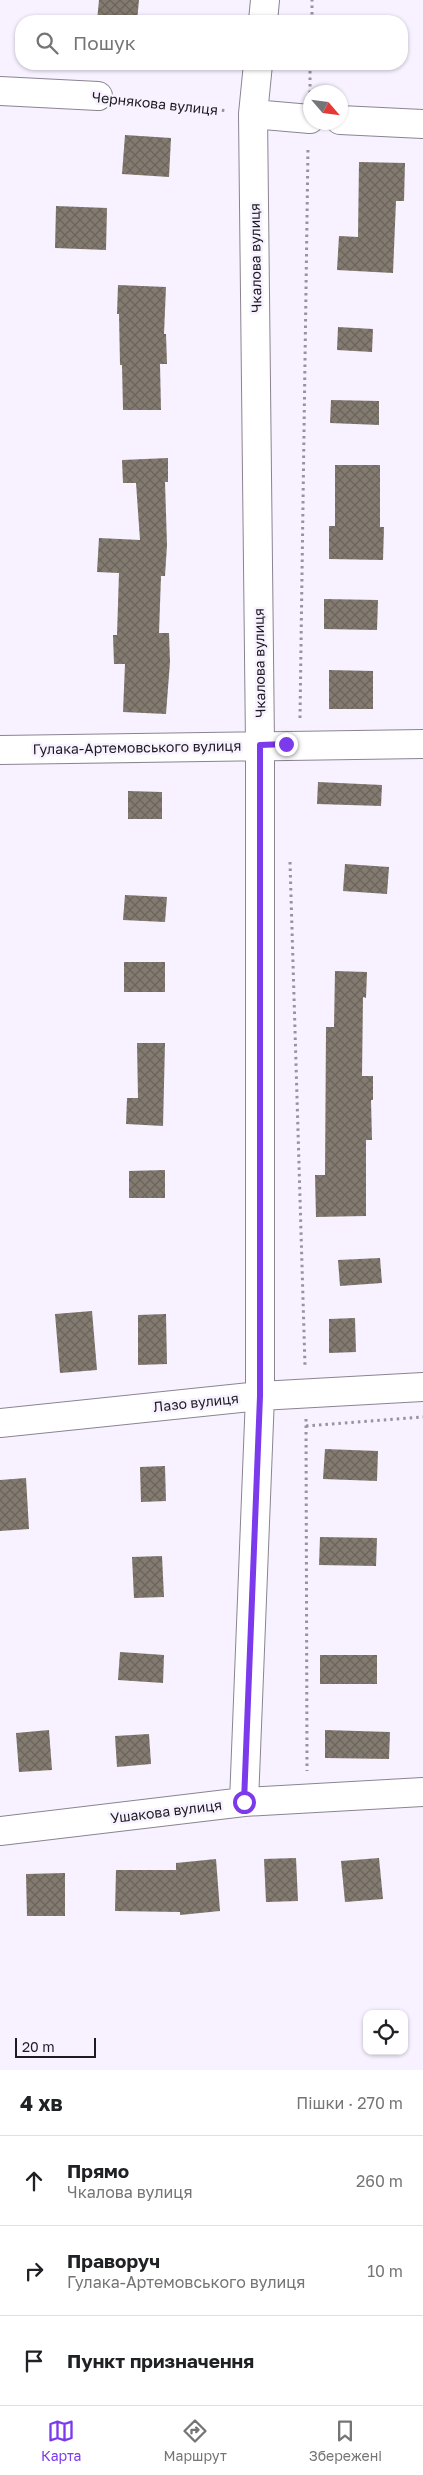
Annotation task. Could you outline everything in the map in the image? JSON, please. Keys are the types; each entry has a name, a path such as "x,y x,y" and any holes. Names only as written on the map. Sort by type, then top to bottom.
{"street":[{"path":"264,15 265,0"},
{"name":"Чкалова вулиця","path":"244,1802 260,1396 260,745 253,114 257,70"},
{"name":"Чернякова вулиця","path":"0,91 98,96"},
{"path":"253,114 303,118"},
{"path":"348,120 423,124"},
{"name":"Гулака-Артемовського вулиця","path":"0,750 300,744 423,744"},
{"name":"Лазо вулиця","path":"0,1423 260,1396 423,1387"},
{"name":"Ушакова вулиця","path":"0,1831 244,1802 423,1792"}],"path":[{"path":"312,0 312,15"},
{"name":"Чернякова вулиця","path":"98,96 253,114"},
{"path":"300,744 310,130"},
{"path":"290,852 306,1394 307,1799"},
{"path":"306,1426 423,1417"}],"building":[{"path":"99,0 139,0 138,15 98,15"},
{"path":"125,135 171,138 169,177 122,174"},
{"path":"359,162 405,163 404,201 396,201 393,273 337,270 339,236 358,237"},
{"path":"56,206 107,208 106,250 55,248"},
{"path":"118,285 166,287 164,334 166,334 167,364 160,364 161,410 123,410 119,314 117,314"},
{"path":"338,327 373,329 372,352 337,350"},
{"path":"331,400 379,401 379,425 330,423"},
{"path":"168,458 168,482 165,482 167,545 165,576 161,576 159,633 169,633 170,662 166,714 123,712 125,664 114,664 113,635 117,635 119,573 97,572 99,538 140,540 136,483 123,483 122,460"},
{"path":"335,465 380,465 380,527 384,527 383,560 329,559 329,526 335,526"},
{"path":"324,599 378,600 377,630 324,629"},
{"path":"329,670 373,671 373,709 329,709"},
{"path":"318,782 382,785 381,806 317,804"},
{"path":"128,791 162,792 162,819 128,819"},
{"path":"345,864 389,867 387,894 343,891"},
{"path":"125,895 167,897 165,922 123,920"},
{"path":"124,962 165,962 165,992 124,992"},
{"path":"335,971 367,972 366,998 363,997 362,1076 373,1076 373,1100 371,1100 372,1140 366,1140 366,1216 316,1217 315,1175 325,1175 326,1027 334,1027"},
{"path":"137,1043 165,1043 163,1126 126,1124 127,1098 138,1098"},
{"path":"165,1170 165,1198 129,1198 129,1171"},
{"path":"380,1258 382,1283 340,1286 338,1260"},
{"path":"92,1311 97,1370 60,1373 55,1314"},
{"path":"166,1314 167,1364 138,1365 138,1315"},
{"path":"355,1318 356,1352 329,1353 329,1319"},
{"path":"325,1449 378,1451 377,1481 323,1479"},
{"path":"165,1466 166,1501 141,1502 140,1467"},
{"path":"26,1478 29,1529 0,1531 0,1480"},
{"path":"320,1537 377,1538 376,1566 319,1565"},
{"path":"162,1556 164,1597 134,1598 132,1557"},
{"path":"120,1652 164,1655 163,1683 118,1680"},
{"path":"320,1655 377,1655 377,1684 320,1684"},
{"path":"49,1730 52,1770 19,1772 16,1733"},
{"path":"325,1730 390,1732 389,1759 325,1758"},
{"path":"149,1734 151,1764 117,1767 115,1736"},
{"path":"296,1858 298,1901 266,1902 264,1859"},
{"path":"379,1858 383,1899 345,1902 341,1861"},
{"path":"216,1859 220,1911 180,1915 180,1912 115,1911 116,1870 176,1870 176,1863"},
{"path":"65,1873 65,1916 27,1916 26,1874"}],"route":[{"path":"244,1802 260,1396 260,745 286,744"}]}
